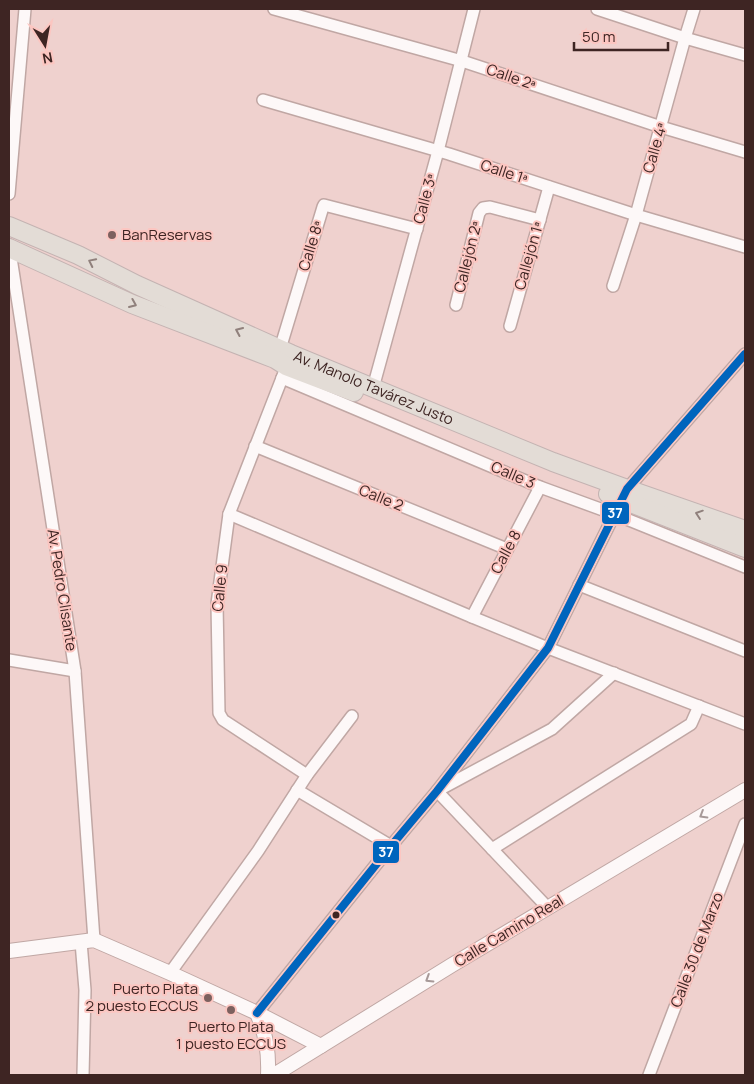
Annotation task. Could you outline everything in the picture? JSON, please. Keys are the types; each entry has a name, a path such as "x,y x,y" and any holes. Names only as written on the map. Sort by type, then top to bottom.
{"main road":[{"name":"Av. Manolo Tavárez Justo","path":"9,226 78,255 136,284 280,349 554,462 621,501 745,530"},
{"name":"Av. Manolo Tavárez Justo","path":"9,246 132,304 275,360 284,372 368,398 621,501 745,548"}],"street":[{"path":"9,194 25,9"},
{"name":"Calle 2ª","path":"274,9 462,60 661,127 745,152"},
{"name":"Calle 3ª","path":"373,388 438,151 474,9"},
{"path":"597,9 685,38 745,55"},
{"name":"Calle 4ª","path":"614,286 694,9"},
{"name":"Calle 1ª","path":"263,100 438,151 636,215 745,247"},
{"name":"Callejón 1ª","path":"510,326 549,187"},
{"name":"Calle 8ª","path":"280,349 324,205 417,229"},
{"name":"Callejón 2ª","path":"456,305 479,213 484,208 490,207 540,220"},
{"name":"Av. Pedro Clisante","path":"9,246 75,671 87,941 82,1075"},
{"path":"257,1013 437,791 548,648 621,501 745,354"},
{"name":"Calle 9","path":"284,372 229,514 217,604 219,713 223,720 307,775"},
{"name":"Calle 3","path":"284,372 540,487 621,501 745,567"},
{"name":"Calle 2","path":"255,446 507,549"},
{"name":"Calle 8","path":"472,617 540,487"},
{"path":"229,514 548,648 745,724"},
{"path":"579,585 745,651"},
{"path":"9,660 75,671"},
{"path":"437,791 552,729 614,674"},
{"path":"492,849 691,724 699,706"},
{"path":"170,973 258,851 307,775 352,716"},
{"path":"297,790 391,846"},
{"name":"Calle Camino Real","path":"274,1075 745,790"},
{"path":"437,791 548,908"},
{"name":"Calle 30 de Marzo","path":"649,1075 745,824"},
{"path":"9,952 87,941 170,973 257,1013 321,1046"},
{"path":"257,1013 267,1046 268,1075"}],"transit line":[{"name":"37","path":"257,1013 437,791 548,648 627,489 745,354"}],"place":[{"name":"BanReservas","path":"112,235"},
{"name":"Puerto Plata 2 puesto ECCUS","path":"208,998"},
{"name":"Puerto Plata 1 puesto ECCUS","path":"231,1010"}]}
